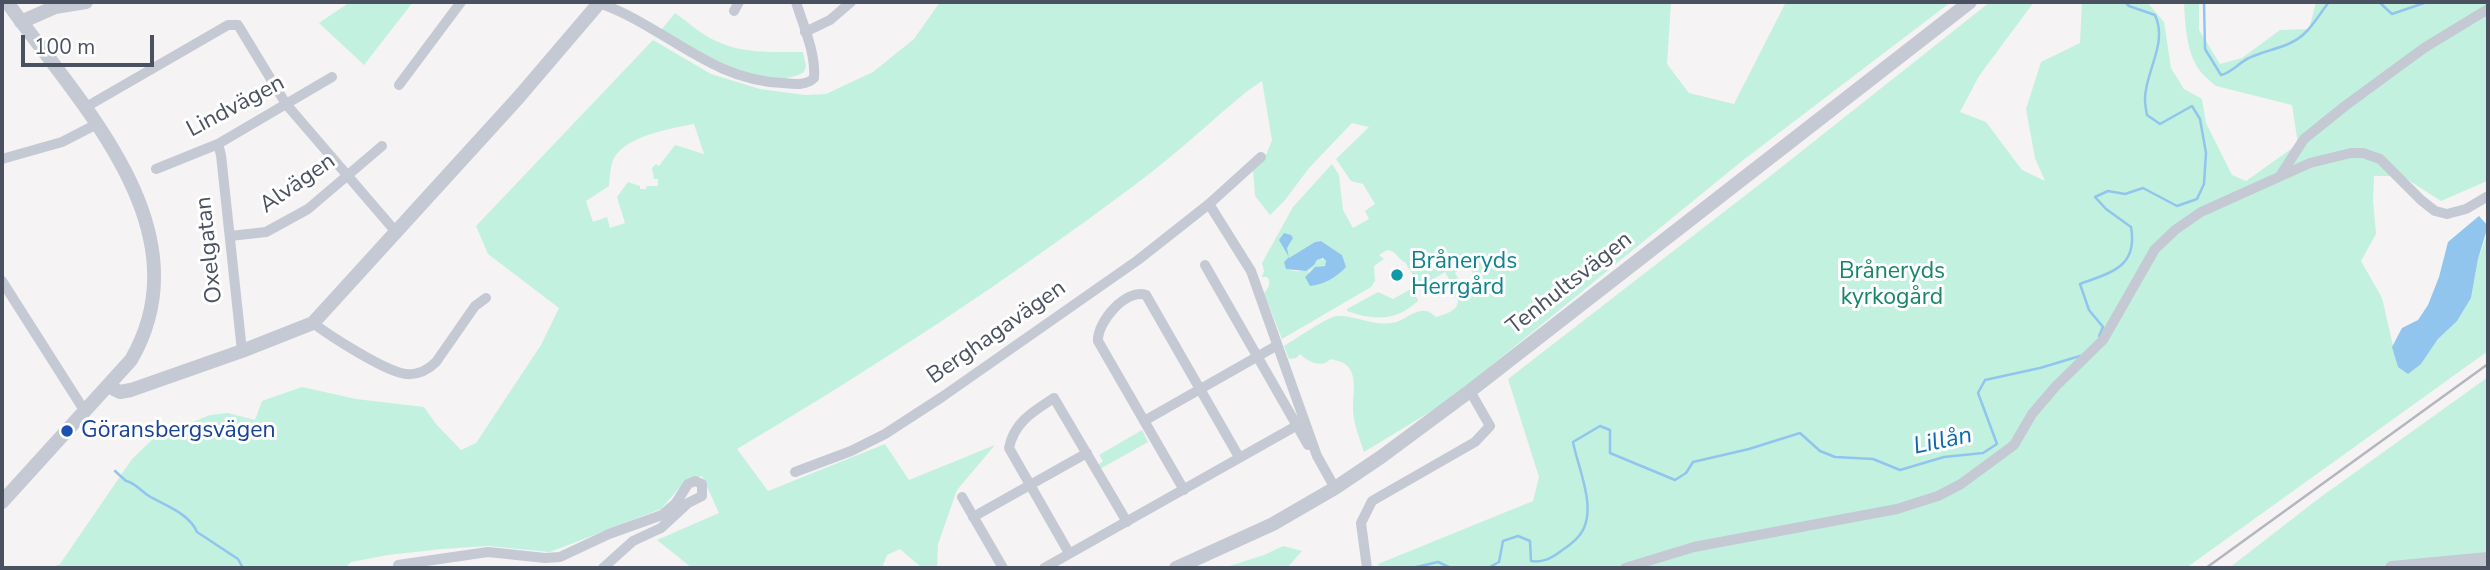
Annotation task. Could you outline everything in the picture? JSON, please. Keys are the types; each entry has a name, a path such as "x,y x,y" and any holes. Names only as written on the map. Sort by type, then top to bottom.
{"street":[{"path":"2,502 131,360 141,343 155,294 151,242 130,180 86,107 7,2"},
{"path":"21,22 55,7 86,2"},
{"path":"399,85 461,2"},
{"path":"108,386 120,392 131,390 313,323 527,88 598,2 616,8 719,69 767,82 804,84 814,78 813,61 796,2"},
{"path":"805,32 830,20 851,2"},
{"name":"Tenhultsvägen","path":"1176,568 1273,524 1381,457 1470,391 1970,2"},
{"path":"2280,176 2304,139 2345,106 2424,48 2488,9"},
{"path":"86,107 233,24 242,29 286,104 396,232"},
{"name":"Lindvägen","path":"156,169 218,144 332,76"},
{"path":"2,159 62,142 97,124"},
{"name":"Oxelgatan","path":"218,144 242,351"},
{"name":"Alvägen","path":"230,236 266,232 308,208 382,146"},
{"path":"1625,568 1694,547 1897,509 1938,496 1961,484 2014,444 2032,414 2104,341 2155,249 2175,230 2201,212 2280,176 2325,158 2363,153 2380,159 2435,211 2447,214 2457,212 2488,196"},
{"name":"Berghagavägen","path":"795,472 851,451 885,434 1138,261 1209,204 1261,157"},
{"path":"1209,204 1251,271 1317,456"},
{"path":"1205,265 1296,426 1335,488"},
{"path":"2,281 7,300 84,410"},
{"path":"1184,490 1098,339 1100,328 1107,317 1135,294 1146,295 1239,457"},
{"path":"313,323 395,372 411,374 429,368 436,362 475,306 486,298"},
{"path":"1144,421 1276,346"},
{"path":"1367,568 1361,523 1372,500 1475,442 1490,426 1470,391"},
{"path":"1069,553 1009,445 1023,419 1054,398 1127,522"},
{"path":"1044,568 1296,426"},
{"path":"973,517 1087,453"},
{"path":"398,565 488,552 545,558 560,556 662,514 676,503 688,484 695,481 702,484 702,496 688,503 661,528 633,541 603,568"},
{"path":"962,497 1003,568"},
{"path":"2392,568 2488,559"}],"green space":[{"path":"350,2 413,2 364,65 319,23"},
{"path":"940,2 1671,2 1667,64 1689,93 1734,104 1786,2 1951,2 1742,161 1448,401 1364,452 1354,420 1354,386 1348,367 1331,359 1322,364 1315,363 1300,354 1289,359 1284,346 1333,317 1344,316 1392,323 1420,311 1436,317 1443,315 1453,310 1458,301 1451,291 1438,294 1452,284 1445,272 1420,287 1405,262 1387,250 1379,255 1384,259 1374,266 1375,281 1371,287 1282,339 1264,293 1269,281 1267,277 1262,277 1262,263 1293,207 1332,164 1339,175 1343,210 1353,228 1369,219 1365,211 1375,204 1363,184 1351,181 1336,159 1369,127 1352,123 1309,168 1270,215 1255,196 1253,170 1266,155 1272,140 1262,81 1150,173 1039,255 890,355 737,449 768,491 885,444 909,480 995,445 957,490 938,544 937,568 922,568 900,549 887,555 882,568 692,568 657,540 719,513 702,476 682,485 661,509 550,552 488,546 442,549 351,562 345,568 49,568 60,564 132,459 155,437 210,415 228,413 255,420 262,401 302,387 356,399 424,407 461,450 476,443 541,345 559,308 488,254 476,226 653,40 711,74 760,89 805,95 826,94 873,72 914,39","holes":["694,124 704,154 675,145 659,166 656,164 652,168 654,179 658,179 658,186 640,189 640,186 628,182 617,197 625,223 610,228 607,217 593,222 586,201 609,186 613,161 620,150 650,134","1321,241 1342,255 1345,268 1334,277 1311,286 1305,277 1308,277 1309,271 1314,268 1326,265 1325,260 1319,259 1301,271 1286,268 1284,262","1468,265 1482,288 1469,295 1455,273"]},
{"name":"Bråneryds kyrkogård","path":"1990,2 2034,2 1979,76 1960,112 1986,122 2022,170 2045,181 2035,158 2026,109 2041,62 2080,43 2082,2 2147,2 2164,22 2171,68 2184,89 2202,99 2206,123 2232,175 2246,181 2298,144 2292,105 2216,86 2205,76 2196,65 2190,50 2184,2 2199,2 2199,30 2220,64 2242,58 2280,30 2309,29 2316,2 2488,2 2488,187 2487,181 2441,201 2402,176 2374,176 2376,234 2361,261 2382,298 2398,367 2421,364 2438,339 2457,320 2471,298 2478,259 2488,232 2488,351 2186,568 1380,568 1378,564 1533,501 1539,477 1508,379"},
{"path":"675,13 706,35 726,45 759,51 803,52 806,66 804,72 789,78 771,78 731,67 711,58 661,30"},
{"path":"1413,288 1418,301 1393,316 1376,318 1347,311 1378,292 1393,299"},
{"path":"2488,377 2488,568 2229,568 2318,499"},
{"path":"1142,430 1148,442 1100,469 1098,465 1103,461 1099,455"},
{"path":"1283,546 1302,551 1287,568 1223,568 1264,555"}],"water":[{"path":"2479,216 2488,226 2478,259 2471,298 2457,321 2438,339 2421,364 2408,374 2398,367 2392,347 2402,328 2418,320 2428,305 2448,242"},
{"path":"1284,233 1293,238 1287,248 1289,256 1279,240"},
{"path":"1321,241 1342,255 1346,267 1330,280 1310,286 1305,277 1315,267 1325,266 1326,261 1323,258 1317,260 1306,271 1286,269 1284,262"}],"waterway":[{"name":"Lillån","path":"2099,336 2103,327 2089,310 2080,284 2120,266 2130,251 2132,240 2131,227 2106,209 2095,197 2108,191 2125,194 2143,188 2177,206 2197,199 2204,184 2206,153 2200,119 2192,106 2160,124 2147,115 2146,88 2158,46 2158,25 2155,15 2125,2"},
{"name":"Lillån","path":"2204,2 2205,49 2221,75 2249,58 2299,38 2329,2"},
{"name":"Lillån","path":"2379,2 2392,14 2427,2"},
{"name":"Lillån","path":"1488,568 1499,562 1503,541 1518,536 1530,541 1531,561 1539,561 1554,556 1578,537 1584,527 1587,504 1573,442 1600,426 1610,430 1610,453 1675,480 1686,473 1693,462 1749,449 1800,433 1820,451 1835,457 1873,459 1900,470 1944,457 1983,453 1997,444 1978,393 1985,380 2080,356"},
{"path":"115,471 126,481 182,515 197,532 238,559 243,568"},
{"name":"Lillån","path":"1412,568 1438,562 1451,568"}],"railway":[{"path":"2206,568 2488,364"}],"place":[{"name":"Bråneryds Herrgård","path":"1397,275"},
{"name":"Göransbergsvägen","path":"67,431"}]}
